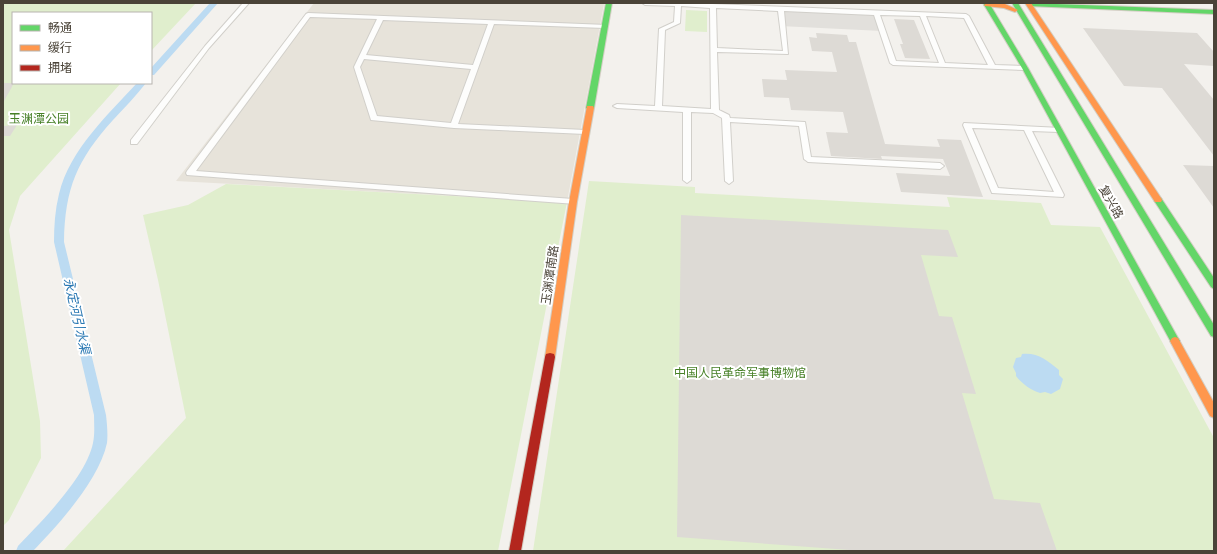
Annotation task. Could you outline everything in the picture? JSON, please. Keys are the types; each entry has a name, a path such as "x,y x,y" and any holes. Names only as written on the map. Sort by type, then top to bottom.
{"main road":[{"name":"玉渊潭南路","path":"514,551 551,353 573,202 609,3"},
{"path":"1117,3 1214,7"},
{"path":"987,4 1005,6 1013,5"},
{"name":"复兴路","path":"987,4 1025,68 1214,413"},
{"path":"1029,4 1214,12"},
{"path":"1029,4 1214,285"},
{"name":"复兴路","path":"1013,5 1030,28 1214,333"}],"street":[{"path":"134,142 208,48 246,3"},
{"path":"645,3 966,16 993,67"},
{"path":"658,108 662,29 676,23 678,4"},
{"path":"713,6 713,50 716,111"},
{"path":"713,50 786,53 781,9"},
{"path":"876,13 893,63 1025,68"},
{"path":"922,14 943,65"},
{"path":"573,202 190,174 308,15 605,26"},
{"path":"381,18 357,68 374,118 454,126 585,132"},
{"path":"454,126 492,22"},
{"path":"362,57 475,67"},
{"path":"617,106 716,111 726,117 728,181"},
{"path":"687,109 687,180"},
{"path":"726,120 802,124 808,159 940,166"},
{"path":"1026,129 1060,195 995,191 967,125 1058,130"}],"shaded area":[{"path":"314,3 604,4 567,202 176,181"},
{"path":"777,9 876,13 882,31 780,26"}],"green space":[{"name":"玉渊潭公园","path":"3,3 196,3 152,50 152,12 12,12 12,84 120,84 20,196 9,230 40,421 41,458 9,520 3,526"},
{"path":"686,10 707,11 707,32 685,31"},
{"name":"中国人民革命军事博物馆","path":"589,181 695,187 695,193 950,207 947,197 1041,203 1051,225 1100,227 1214,438 1214,551 533,551"},
{"path":"226,184 567,202 498,551 63,551 186,418 158,280 143,215 188,205"}],"water":[{"path":"1022,354 1032,354 1037,356 1046,360 1059,370 1059,375 1063,379 1060,389 1051,394 1045,392 1040,393 1021,382 1016,376 1013,367 1016,358 1021,357"}],"building":[{"path":"894,19 914,20 930,59 905,58 900,44 903,44"},
{"path":"1083,28 1197,33 1214,52 1214,66 1184,64 1214,100 1214,156 1162,88 1124,86"},
{"path":"816,33 847,35 849,42 856,42 885,144 940,147 937,139 961,140 983,197 901,192 896,173 950,176 943,159 881,156 882,159 831,156 826,132 848,133 843,112 791,110 789,98 764,97 762,79 787,80 785,70 837,72 832,52 812,51 809,37 817,38"},
{"path":"3,83 12,83 13,84 3,103"},
{"path":"17,125 10,136 3,136 3,126"},
{"path":"1183,165 1214,166 1214,208"},
{"name":"中国人民革命军事博物馆","path":"681,215 948,230 958,257 921,255 939,316 952,317 976,394 962,393 994,499 1040,503 1057,551 863,551 677,537"}],"waterway":[{"name":"永定河引水渠","path":"152,72 214,3"},
{"name":"永定河引水渠","path":"23,551 45,528 76,489 93,461 99,446 101,431 100,415 59,242 60,215 64,192 71,172 94,136 141,84"}],"traffic: fast":[{"path":"590,108 609,3"},
{"path":"986,3 1025,68 1175,341"},
{"path":"1015,3 1214,333"},
{"path":"1030,5 1214,12"},
{"path":"1158,200 1214,285"}],"traffic: slow":[{"path":"1028,3 1158,200"},
{"path":"987,5 1005,6 1015,10"},
{"path":"550,357 573,202 590,108"},
{"path":"1175,341 1214,413"}],"traffic: jam":[{"path":"515,551 550,357"}]}
